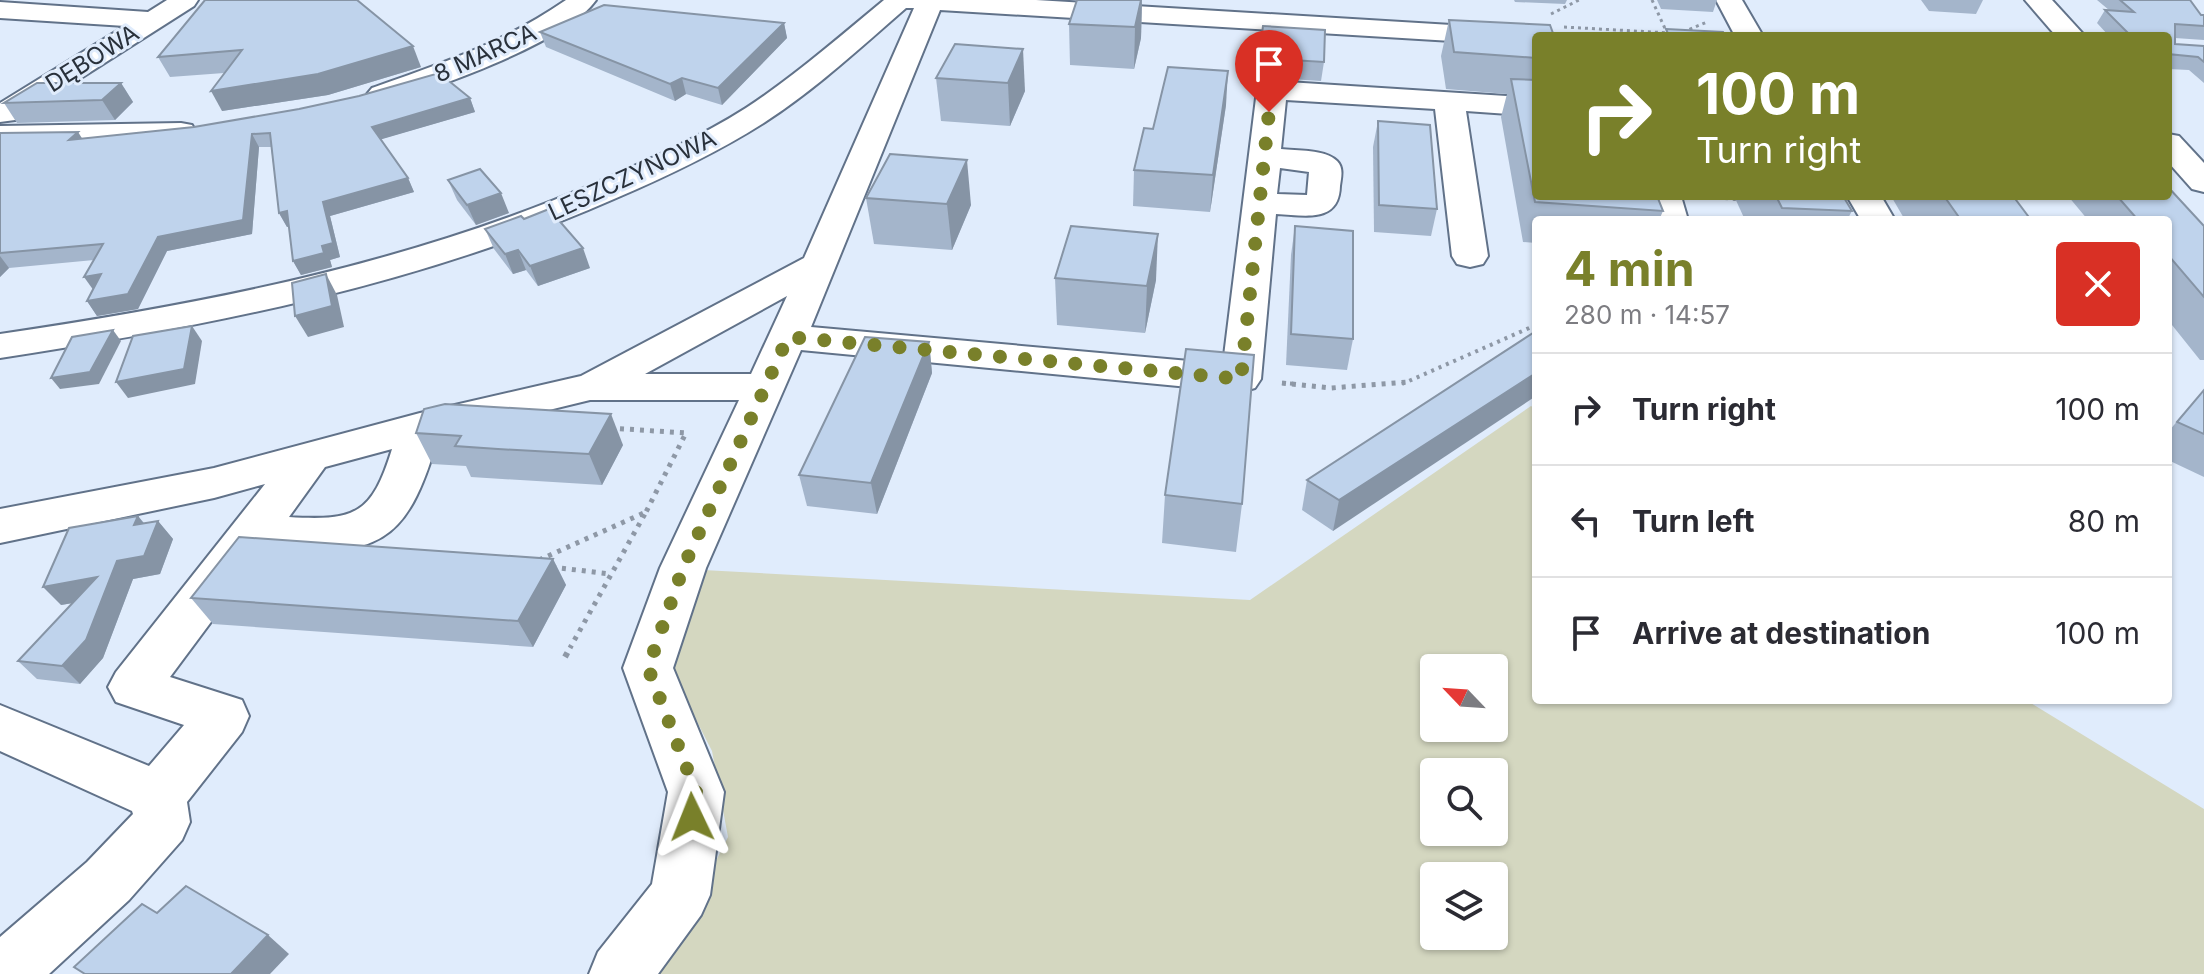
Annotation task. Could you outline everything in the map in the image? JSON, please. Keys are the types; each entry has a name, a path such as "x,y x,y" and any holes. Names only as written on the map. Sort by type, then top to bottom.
{"street":[{"path":"20,0 0,10 154,20"},
{"name":"DĘBOWA","path":"0,117 185,0"},
{"name":"8 MARCA","path":"349,104 488,57 538,32 583,0"},
{"path":"620,974 680,895 696,792 648,668 683,568 819,264 915,0 1375,28 1532,33"},
{"name":"LESZCZYNOWA","path":"0,346 101,332 271,299 381,273 486,239 569,207 733,128 915,0"},
{"path":"1368,0 1375,28"},
{"path":"1729,0 1747,32"},
{"path":"2038,0 2067,32"},
{"path":"788,337 1241,379 1272,90 1532,107"},
{"path":"1449,101 1470,256"},
{"path":"0,135 83,136 204,129"},
{"path":"2172,147 2204,182"},
{"path":"1258,203 1314,205 1323,200 1325,167 1317,163 1264,157"},
{"path":"590,387 819,264"},
{"path":"0,526 214,483 420,427 590,387 765,387"},
{"path":"254,530 331,536 372,521 392,505 407,472 420,427"},
{"path":"4,974 108,881 223,716 134,687 309,459"},
{"path":"0,727 160,809"}],"path":[{"path":"1652,0 1667,32"},
{"path":"1241,379 1331,388 1401,385 1532,327"},
{"path":"565,657 686,433 608,428"},
{"path":"610,574 529,565 646,512"}],"green space":[{"path":"1531,406 1532,704 2033,704 2204,809 2204,974 659,974 728,837 712,751 669,667 703,570 1250,600"}],"building":[{"path":"205,0 357,0 413,46 318,74 211,91 242,50 158,57"},
{"path":"1077,0 1141,0 1135,27 1069,24"},
{"path":"2120,0 2190,0 2204,15 2204,26 2175,24 2175,44 2204,46 2204,62 2198,57 2172,54 2172,32 2127,32 2105,10 2134,12"},
{"path":"604,5 784,23 718,88 682,78 670,84 540,32"},
{"path":"1449,20 1550,25 1553,32 1532,32 1532,58 1454,52"},
{"path":"1263,26 1325,30 1324,62 1259,58"},
{"path":"1666,29 1723,32 1667,32"},
{"path":"955,44 1023,49 1008,83 936,78"},
{"path":"1168,67 1228,71 1213,175 1134,170 1144,128 1153,129"},
{"path":"439,73 470,98 372,127 408,178 323,202 333,243 322,246 324,253 293,261 287,211 279,213 270,133 252,134 243,220 158,237 128,294 87,301 101,274 84,277 103,244 0,253 0,133 78,132 69,140 194,127 359,96"},
{"path":"1511,79 1532,80 1532,187"},
{"path":"37,83 121,83 102,100 4,103"},
{"path":"1378,121 1430,125 1437,209 1379,205"},
{"path":"890,154 967,160 947,204 866,198"},
{"path":"480,169 501,193 467,205 448,180"},
{"path":"2172,191 2204,226 2204,297 2172,260 2172,216 2134,216 2120,200 2172,200"},
{"path":"1659,200 1663,211 1535,202"},
{"path":"1778,200 1845,200 1852,211 1782,208"},
{"path":"1947,200 2016,200 2028,216 1958,216"},
{"path":"549,209 583,248 530,266 518,250 505,254 485,229 521,216 524,219"},
{"path":"1071,226 1158,234 1147,286 1055,278"},
{"path":"1295,226 1353,231 1353,339 1291,334"},
{"path":"326,274 332,306 295,316 292,283"},
{"path":"192,326 184,369 116,382 133,336"},
{"path":"113,330 90,372 51,378 72,337"},
{"path":"1532,334 1532,376 1339,500 1307,480"},
{"path":"865,337 929,342 871,483 799,475"},
{"path":"1186,349 1254,355 1242,504 1165,495"},
{"path":"2204,390 2204,434 2177,422"},
{"path":"445,404 611,414 589,454 498,449 455,446 461,436 416,433 424,409"},
{"path":"138,516 134,525 158,521 144,556 117,561 86,640 62,666 18,661 97,577 43,587 69,528"},
{"path":"239,537 553,559 518,621 191,598"},
{"path":"186,886 268,935 231,974 85,974 74,967 142,904 157,913"}],"route":[{"path":"692,817 696,792 648,668 683,568 788,337 1241,379 1269,112"}]}
